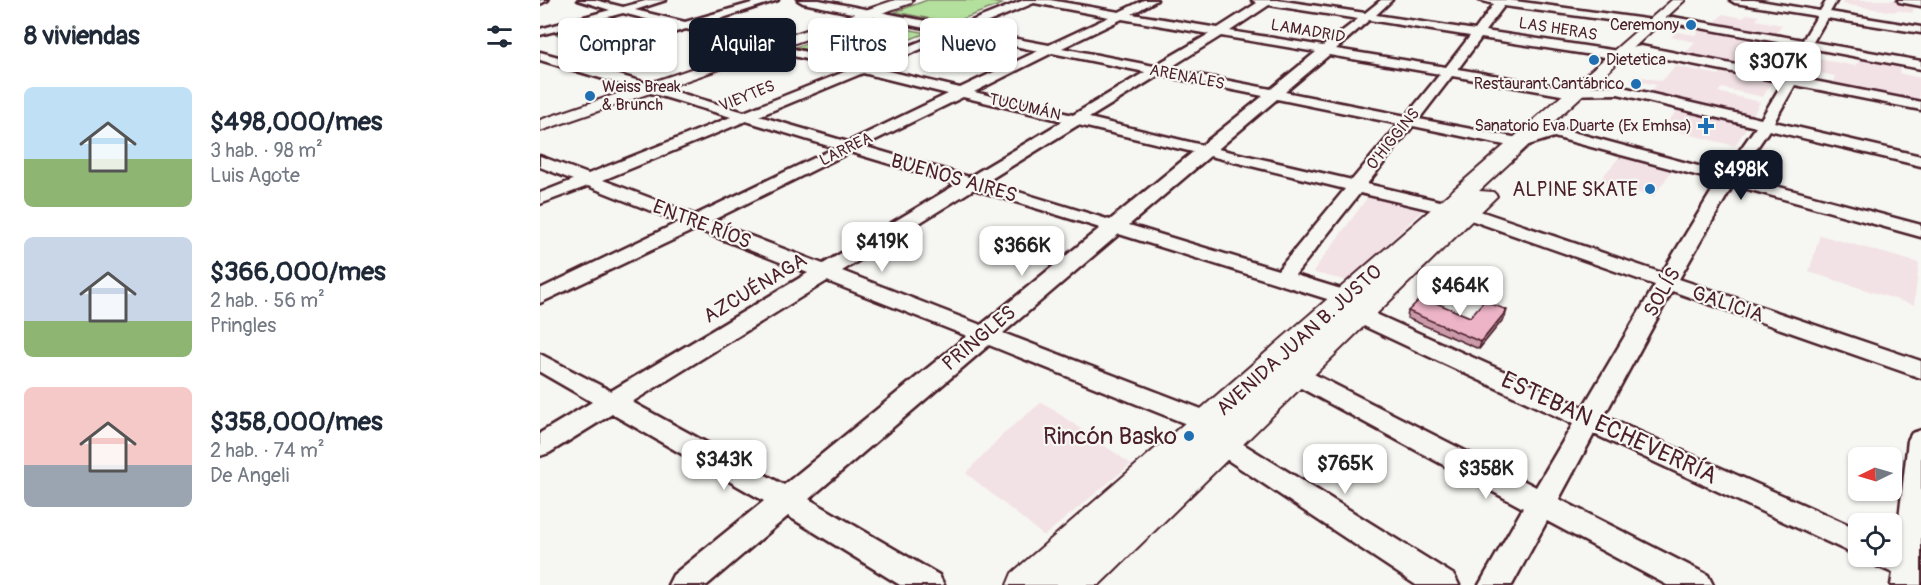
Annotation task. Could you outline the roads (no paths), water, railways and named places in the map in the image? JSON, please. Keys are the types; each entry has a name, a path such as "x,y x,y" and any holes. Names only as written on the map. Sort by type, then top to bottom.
{"main road":[{"path":"796,38 907,0"},
{"name":"AVENIDA JUAN B. JUSTO","path":"1073,585 1215,433 1458,210 1519,143 1679,0"},
{"name":"AVENIDA JUAN B. JUSTO","path":"1458,210 1562,134 1599,90 1694,0"},
{"path":"540,126 696,72"},
{"name":"AVENIDA JUAN B. JUSTO","path":"1026,585 1215,433 1296,375 1353,306"}],"street":[{"name":"TUCUMÁN","path":"583,0 689,27"},
{"path":"540,32 661,0"},
{"path":"677,28 773,0"},
{"name":"ARENALES","path":"803,0 920,24"},
{"name":"LAMADRID","path":"1033,0 1561,91 1618,90 1921,160"},
{"name":"VIEYTES","path":"989,18 1033,0"},
{"name":"LARREA","path":"540,297 1152,0"},
{"name":"LAS HERAS","path":"1264,0 1618,55 1641,50"},
{"name":"AZCUÉNAGA","path":"540,446 1220,32 1264,0"},
{"name":"PRINGLES","path":"684,585 1387,0"},
{"path":"1484,0 1617,14 1653,23 1673,20 1921,65"},
{"path":"1735,0 1828,7 1921,30"},
{"path":"1903,0 1921,3"},
{"name":"O'HIGGINS","path":"1282,278 1407,120 1449,72 1502,1"},
{"name":"SOLÍS","path":"1495,585 1667,282 1728,179 1766,124 1791,80 1806,44 1828,7"},
{"name":"ARENALES","path":"1017,43 1519,143 1562,134"},
{"path":"1641,50 1921,106"},
{"name":"BUENOS AIRES","path":"540,56 558,61"},
{"path":"540,68 558,63"},
{"name":"BUENOS AIRES","path":"595,72 1282,278 1353,306"},
{"name":"VIEYTES","path":"540,199 855,72"},
{"name":"TUCUMÁN","path":"874,72 1458,210"},
{"path":"1562,134 1921,231"},
{"name":"ENTRE RÍOS","path":"540,161 985,334 1215,433 1443,585"},
{"name":"GALICIA","path":"1458,210 1921,370"},
{"name":"ESTEBAN ECHEVERRÍA","path":"1353,306 1848,538"},
{"path":"540,362 785,500 928,585"},
{"path":"1296,375 1696,585"},
{"path":"1906,570 1921,440"}],"place":[{"name":"Ceremony","path":"1691,25"},
{"name":"Dietetica","path":"1594,60"},
{"name":"Restaurant Cantábrico","path":"1636,84"},
{"name":"Weiss Break & Brunch","path":"590,96"},
{"name":"Sanatorio Eva Duarte (Ex Emhsa)","path":"1706,126"},
{"name":"ALPINE SKATE","path":"1650,189"},
{"name":"Rincón Basko","path":"1189,436"}]}
